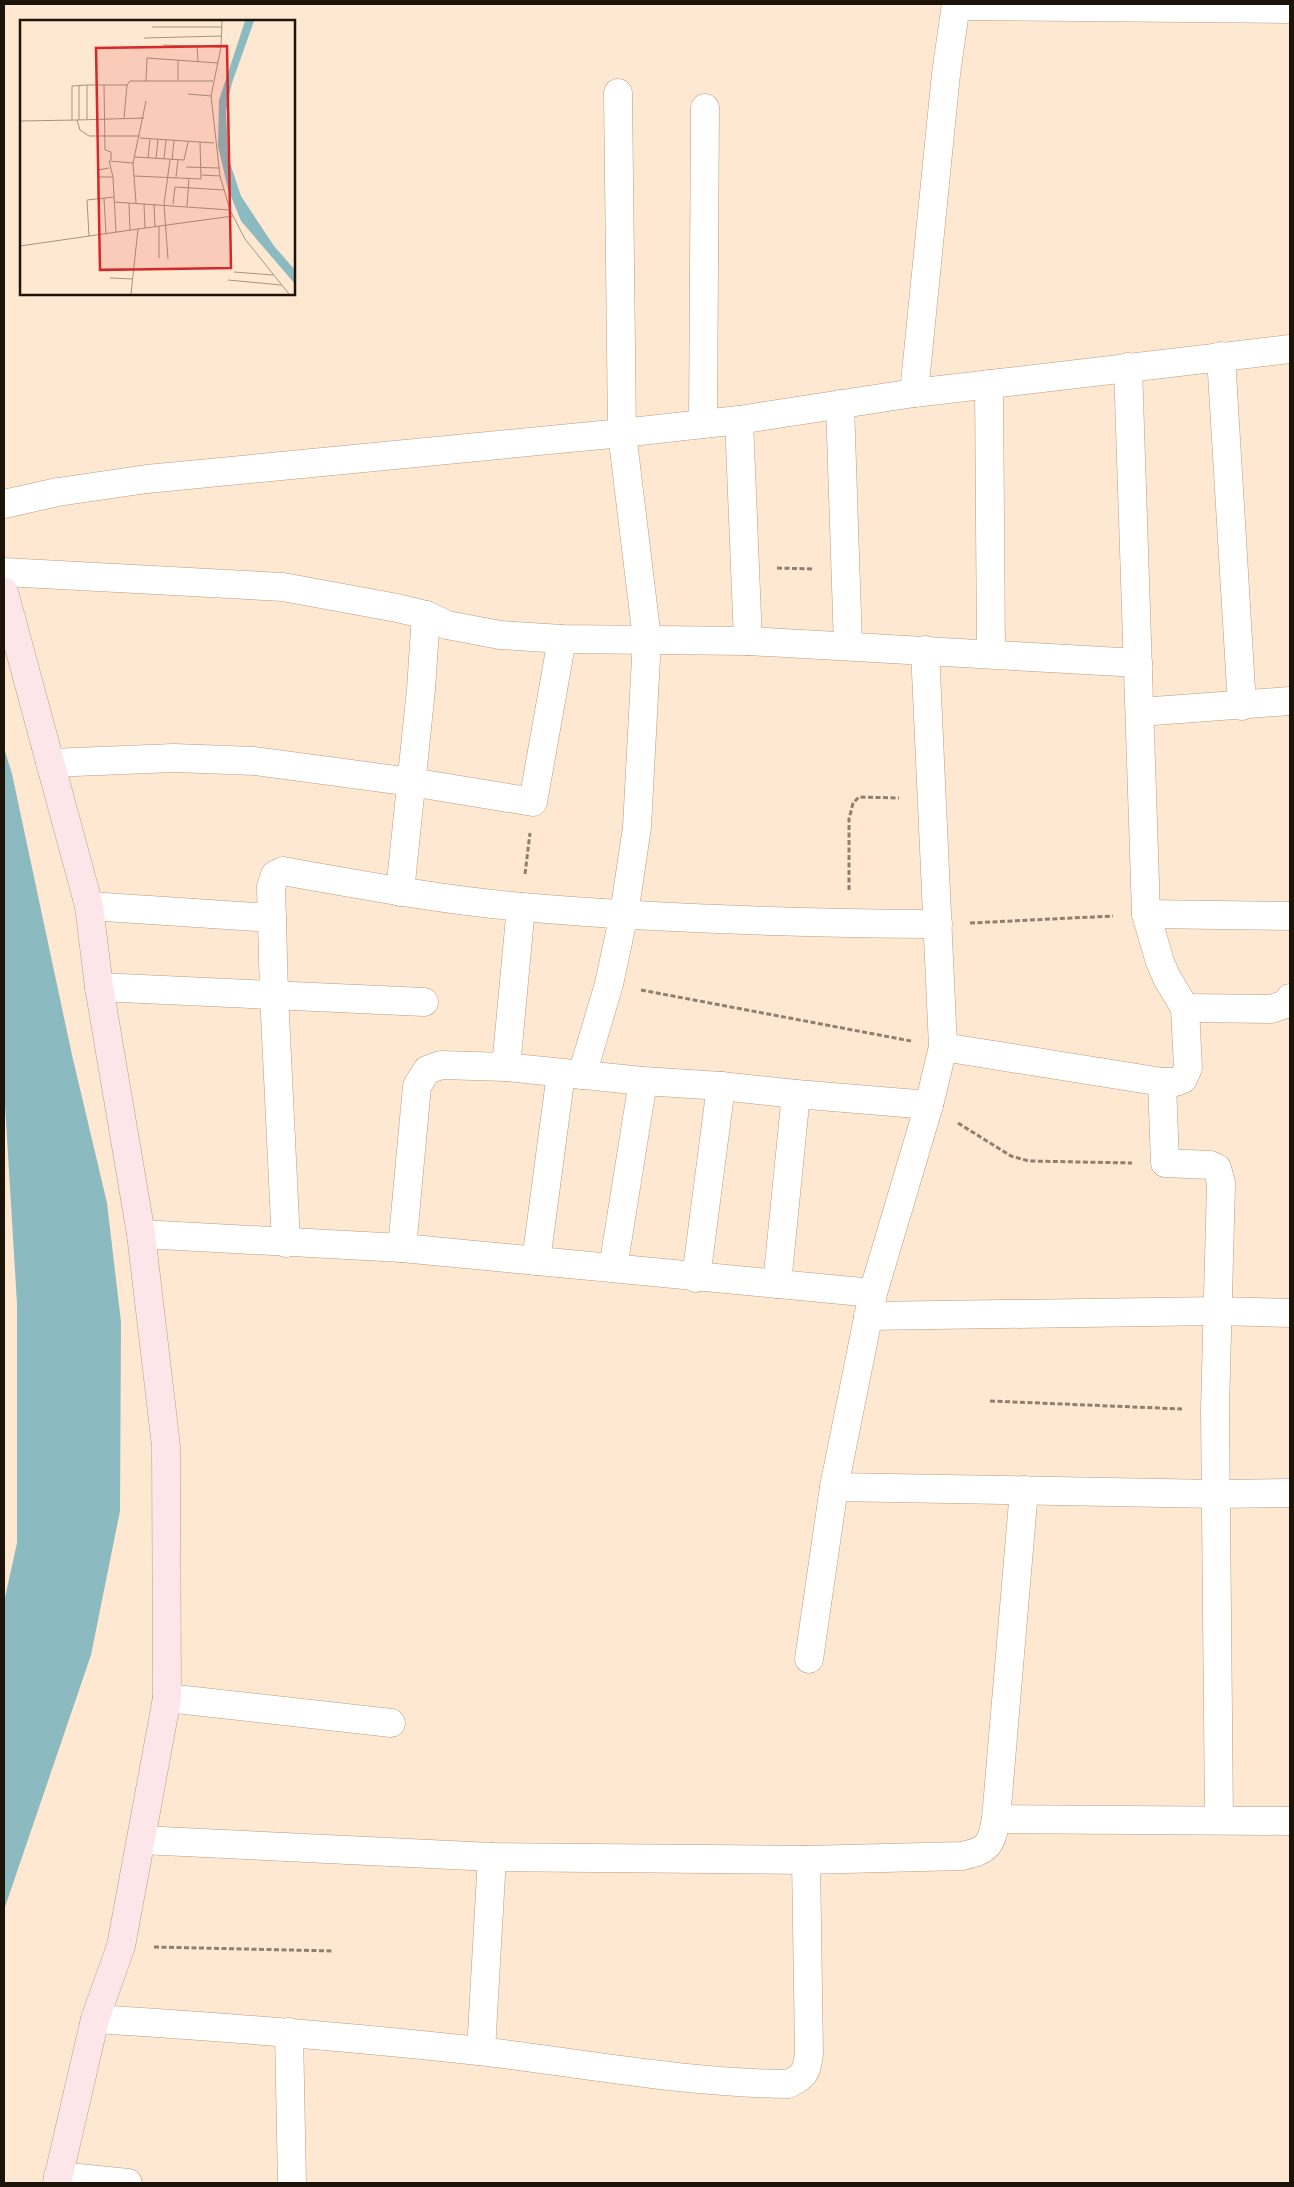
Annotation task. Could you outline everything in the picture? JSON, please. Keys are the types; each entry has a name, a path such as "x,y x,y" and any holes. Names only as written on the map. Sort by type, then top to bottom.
{"street":[{"path":"914,393 946,74 956,5 1287,9"},
{"path":"536,1261 572,1074 609,984 624,914 637,827 647,639 622,433 618,93"},
{"path":"703,424 705,108"},
{"path":"4,504 58,492 147,479 703,424 914,393 1290,349"},
{"path":"1221,356 1242,706"},
{"path":"943,1047 1162,1082 1176,1082 1183,1079 1188,1068 1185,1008 1166,978 1146,914 1128,367"},
{"path":"989,384 991,653"},
{"path":"840,404 847,570 848,646"},
{"path":"738,420 748,641"},
{"path":"4,572 283,587 397,608 426,615 447,625 465,630 500,635 562,639 748,641 991,653 1138,663"},
{"path":"4,592 89,906 99,988 142,1234 166,1446 166,1698 121,1946 95,2019 58,2180 128,2183"},
{"path":"400,892 421,689 426,615"},
{"path":"50,763 174,758 255,762 412,782 533,802 562,639"},
{"path":"809,1659 834,1487 871,1304 929,1105 943,1047 925,650"},
{"path":"1140,712 1290,701"},
{"path":"286,1243 274,994 271,887 275,875 283,871 400,892 521,907 624,914 850,924 938,924"},
{"path":"89,906 272,918"},
{"path":"506,1067 521,907"},
{"path":"1146,914 1290,916"},
{"path":"99,988 274,994 424,1002"},
{"path":"1185,1008 1271,1009 1286,1004 1290,998"},
{"path":"402,1248 416,1086 427,1070 441,1065 506,1067 643,1081 721,1086 929,1105"},
{"path":"613,1268 643,1081"},
{"path":"1162,1082 1165,1163 1210,1164 1217,1168 1220,1175 1216,1410 1219,1819"},
{"path":"696,1278 721,1086"},
{"path":"777,1284 796,1094"},
{"path":"142,1234 402,1248 613,1268 696,1278 777,1284 871,1304 1290,1313"},
{"path":"834,1487 1217,1494 1290,1493"},
{"path":"141,1840 492,1857 806,1860 962,1856 980,1852 991,1842 996,1819 1024,1490"},
{"path":"166,1698 392,1723"},
{"path":"996,1819 1219,1819 1290,1821"},
{"path":"481,2052 492,1857"},
{"path":"95,2019 289,2032 481,2052 699,2079 788,2084 800,2079 806,2072 810,2054 806,1860"},
{"path":"289,2032 292,2183"}],"path":[{"path":"744,568 847,570"},
{"path":"850,924 849,819 852,803 859,797 931,798"},
{"path":"521,907 533,802"},
{"path":"938,924 1146,914"},
{"path":"609,984 943,1047"},
{"path":"929,1105 1011,1156 1029,1161 1165,1163"},
{"path":"990,1401 1216,1410"},
{"path":"121,1946 334,1951"}],"water":[{"path":"4,748 12,774 72,1055 107,1203 121,1322 120,1511 91,1655 4,1910 4,1602 17,1543 17,1304 4,1088"}]}
